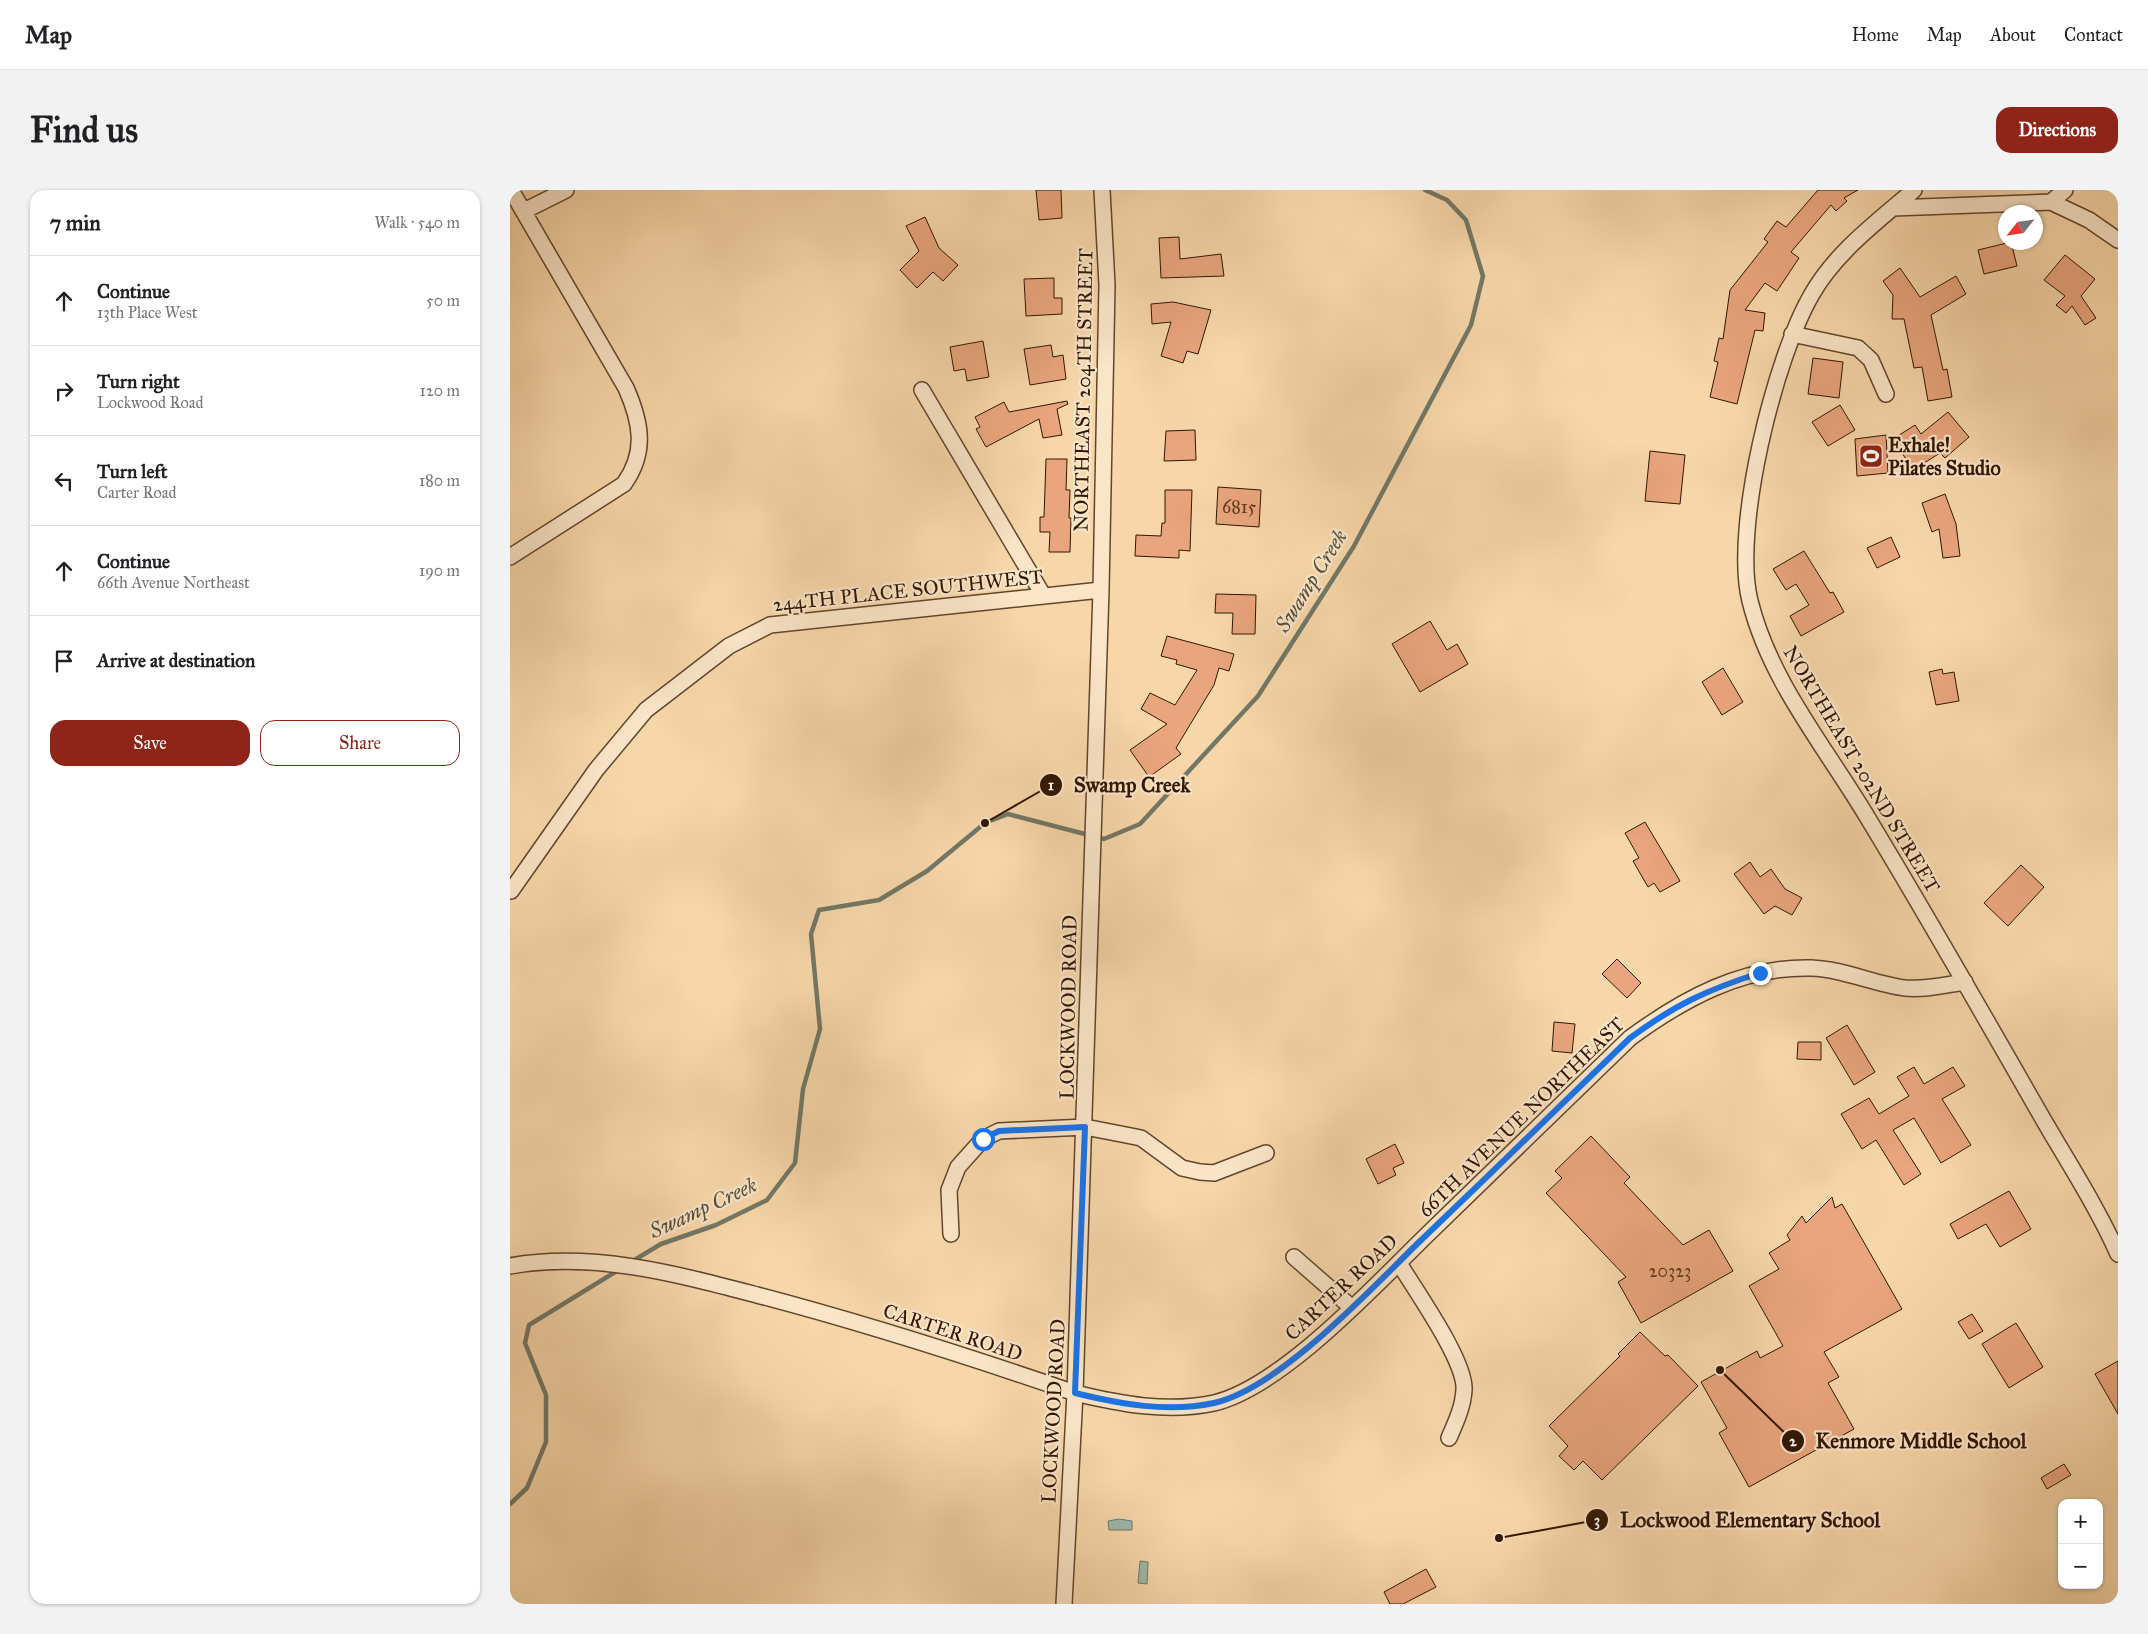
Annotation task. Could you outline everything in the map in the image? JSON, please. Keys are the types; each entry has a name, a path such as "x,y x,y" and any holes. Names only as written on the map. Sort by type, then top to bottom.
{"street":[{"path":"510,557 624,484 634,469 640,440 637,413 626,388 511,190"},
{"path":"524,211 566,190"},
{"name":"NORTHEAST 204TH STREET","path":"1101,590 1107,285 1102,190"},
{"name":"NORTHEAST 202ND STREET","path":"1914,190 1845,250 1812,292 1792,334 1765,425 1746,520 1749,599 1765,646 1797,707 1868,818 1965,982 2118,1254"},
{"path":"2051,202 2064,190"},
{"path":"1893,208 2051,202 2089,220 2118,240"},
{"path":"1792,334 1858,348 1871,360 1886,394"},
{"path":"922,390 1043,595"},
{"name":"244TH PLACE SOUTHWEST","path":"510,891 596,770 646,710 729,646 770,625 1101,590"},
{"name":"LOCKWOOD ROAD","path":"1064,1604 1075,1393 1085,1127 1091,868 1101,590"},
{"name":"66TH AVENUE NORTHEAST","path":"1420,1241 1630,1038 1667,1011 1713,988 1760,973 1812,968 1905,988 1929,988 1965,982"},
{"path":"951,1234 949,1190 958,1167 983,1139 999,1131 1085,1127 1141,1138 1182,1168 1200,1172 1214,1173 1266,1153"},
{"name":"CARTER ROAD","path":"510,1266 525,1263 586,1262 672,1273 816,1310 1075,1393 1117,1404 1178,1407 1215,1402 1245,1390 1276,1372 1303,1351 1399,1263 1420,1241"},
{"path":"1294,1257 1351,1307"},
{"path":"1399,1263 1460,1366 1464,1388 1460,1412 1450,1438"}],"shaded area":[{"path":"1119,1519 1132,1521 1132,1530 1109,1530 1108,1521"},
{"path":"1140,1561 1148,1562 1147,1584 1138,1583"}],"building":[{"path":"1036,190 1061,190 1062,218 1039,220"},
{"path":"1818,190 1858,190 1844,198 1847,201 1836,211 1831,205 1791,252 1799,258 1777,291 1765,283 1745,310 1765,313 1763,331 1755,330 1737,404 1710,397 1718,362 1714,361 1719,338 1723,339 1730,290 1768,242 1764,239 1777,221 1786,227"},
{"path":"925,217 939,248 958,265 943,281 933,272 917,288 900,270 919,251 906,226"},
{"path":"1179,237 1180,259 1221,254 1224,276 1161,278 1159,238"},
{"path":"1998,245 1998,250 2013,250 2017,266 1984,274 1978,250"},
{"path":"2065,255 2095,279 2081,296 2096,318 2085,325 2072,306 2066,313 2056,305 2065,296 2044,280"},
{"path":"1900,268 1920,297 1956,276 1966,294 1931,315 1943,370 1947,369 1952,397 1928,401 1922,367 1914,368 1904,319 1892,319 1893,295 1883,281"},
{"path":"1054,278 1054,298 1062,298 1062,314 1026,316 1024,279"},
{"path":"1173,302 1211,310 1198,354 1187,351 1183,363 1161,356 1171,322 1152,324 1151,304"},
{"path":"983,341 989,377 967,381 965,369 954,371 950,347"},
{"path":"1051,345 1053,357 1063,355 1066,379 1030,385 1024,349"},
{"path":"1813,358 1843,362 1839,398 1808,394"},
{"path":"1067,401 1068,404 1057,409 1062,435 1043,438 1039,419 986,447 976,429 980,427 975,417 1004,402 1009,412"},
{"path":"1840,405 1855,430 1828,446 1812,422"},
{"path":"1948,412 1969,437 1945,458 1940,453 1913,470 1893,439 1915,425 1921,434"},
{"path":"1195,430 1196,460 1164,461 1166,431"},
{"name":"Exhale! Pilates Studio","path":"1886,435 1888,473 1857,476 1855,439"},
{"path":"1650,451 1685,455 1680,504 1645,501"},
{"path":"1046,459 1067,459 1066,490 1070,490 1069,518 1071,518 1070,552 1049,552 1050,532 1040,532 1040,517 1044,517"},
{"path":"1218,487 1261,490 1259,527 1216,524"},
{"path":"1165,490 1192,490 1190,551 1179,550 1179,558 1135,556 1136,535 1161,536 1162,523 1165,523"},
{"path":"1945,494 1956,524 1960,556 1943,558 1939,529 1932,532 1922,503"},
{"path":"1891,537 1900,557 1877,568 1867,548"},
{"path":"1804,551 1830,593 1833,592 1844,612 1801,636 1790,616 1809,605 1796,584 1786,590 1773,569"},
{"path":"1216,594 1256,595 1255,634 1232,634 1233,613 1215,613"},
{"path":"1430,621 1447,650 1457,644 1468,664 1420,692 1392,644"},
{"path":"1167,636 1234,654 1229,671 1219,668 1214,685 1176,748 1181,754 1149,777 1130,750 1167,724 1141,709 1150,693 1175,705 1197,670 1176,664 1177,660 1161,656"},
{"path":"1723,668 1743,702 1722,715 1702,682"},
{"path":"1942,669 1943,674 1954,672 1959,701 1936,705 1929,672"},
{"path":"1645,822 1680,881 1660,892 1654,883 1648,887 1633,861 1639,858 1625,833"},
{"path":"1750,862 1760,877 1771,869 1785,889 1802,898 1792,915 1775,906 1764,914 1734,874"},
{"path":"2021,865 2044,887 2008,926 1984,903"},
{"path":"1617,959 1641,983 1627,998 1602,974"},
{"path":"1554,1022 1575,1024 1572,1053 1552,1051"},
{"path":"1847,1025 1875,1072 1854,1085 1826,1038"},
{"path":"1798,1042 1821,1042 1821,1060 1797,1059"},
{"path":"1914,1067 1924,1084 1953,1067 1965,1086 1942,1099 1971,1145 1941,1163 1914,1118 1893,1130 1921,1174 1904,1185 1876,1140 1862,1149 1841,1114 1869,1098 1879,1114 1909,1096 1897,1077"},
{"path":"1591,1136 1630,1177 1624,1183 1683,1245 1709,1230 1733,1271 1641,1323 1618,1282 1626,1277 1546,1193 1562,1178 1555,1171"},
{"path":"1395,1144 1404,1163 1393,1168 1396,1175 1378,1184 1366,1159"},
{"path":"2009,1191 2031,1229 2000,1247 1986,1224 1958,1239 1950,1224"},
{"path":"1832,1197 1835,1208 1842,1204 1902,1309 1824,1352 1839,1377 1828,1383 1854,1429 1749,1487 1719,1433 1727,1428 1701,1382 1757,1351 1760,1358 1783,1346 1749,1286 1779,1269 1769,1253 1790,1240 1787,1235 1802,1216 1806,1223"},
{"path":"1972,1314 1983,1331 1969,1339 1958,1322"},
{"path":"2016,1323 2043,1367 2009,1388 1982,1344"},
{"path":"1640,1332 1665,1356 1668,1355 1698,1386 1602,1480 1583,1461 1574,1470 1559,1456 1568,1446 1549,1426 1620,1356 1618,1354"},
{"path":"2118,1361 2118,1414 2095,1374"},
{"path":"2064,1464 2071,1475 2047,1489 2041,1478"},
{"path":"1426,1569 1436,1587 1403,1604 1390,1604 1384,1592"}],"waterway":[{"name":"Swamp Creek","path":"631,1262 661,1244 716,1225 767,1200 795,1163 803,1089 820,1029 811,934 819,910 879,900 927,871 985,823 1008,814 1104,839 1140,824 1258,696 1354,546 1471,325 1483,276 1466,220 1447,200 1425,190"},
{"name":"Swamp Creek","path":"510,1504 527,1488 546,1442 546,1395 525,1343 529,1325 620,1269"}],"place":[{"name":"Exhale! Pilates Studio","path":"1871,456"},
{"name":"Swamp Creek","path":"985,823"},
{"name":"Kenmore Middle School","path":"1720,1370"},
{"name":"Lockwood Elementary School","path":"1499,1538"}],"route":[{"path":"983,1139 999,1131 1085,1127 1075,1393 1117,1404 1178,1407 1215,1402 1245,1390 1276,1372 1303,1351 1399,1263 1630,1038 1667,1011 1713,988 1760,973"}]}
